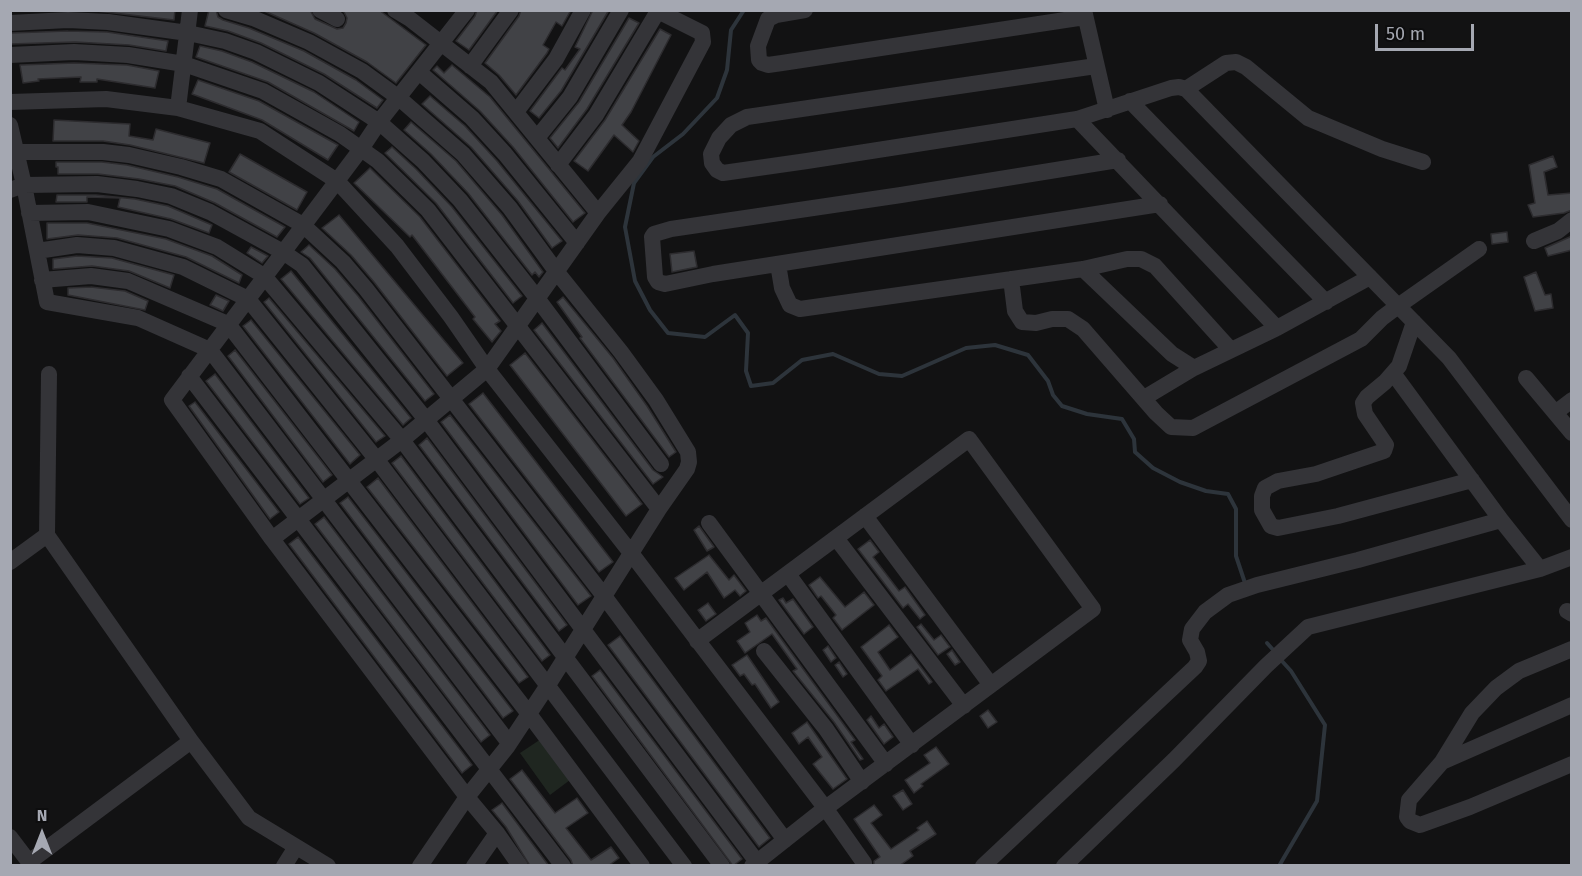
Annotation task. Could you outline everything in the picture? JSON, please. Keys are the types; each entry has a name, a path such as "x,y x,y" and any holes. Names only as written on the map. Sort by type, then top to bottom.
{"street":[{"path":"178,108 190,10"},
{"path":"226,10 253,18 309,42 362,71 399,98 464,154 510,208 556,271 621,352 656,400 688,452 687,469 659,509 548,685 420,866"},
{"path":"320,10 337,19"},
{"path":"395,10 417,16 441,43 491,82 598,213"},
{"path":"467,10 379,122 173,397 173,401 272,539 520,866"},
{"path":"470,66 511,10"},
{"path":"516,112 556,59 583,10"},
{"path":"537,138 570,97 621,10"},
{"path":"805,10 776,15 768,19 758,46 759,60 762,63 768,65 782,63 1084,14 1107,110"},
{"path":"272,539 427,421 487,369 598,213 640,161 703,42 702,33 657,11 596,115 558,165"},
{"path":"10,23 68,20 108,22 188,33 225,41 256,52 319,83 379,122 423,161 460,200 537,298 661,464"},
{"path":"10,55 74,52 128,55 184,64 263,90 340,134 378,161 428,210 659,509"},
{"path":"1096,66 747,117 731,125 719,138 711,154 712,163 717,170 723,172 1077,118 1171,88 1185,89 1226,63 1236,62 1246,67 1308,118 1382,149 1423,162"},
{"path":"419,72 472,118 505,153 577,243"},
{"path":"1185,89 1449,358 1572,520"},
{"path":"10,102 106,99 178,108 260,131 337,181 397,246 487,369 631,553 826,809 864,863"},
{"path":"1131,101 1326,302"},
{"path":"1077,118 1277,328"},
{"path":"10,125 16,152 17,187 29,213 47,302 138,318 210,350 509,743"},
{"path":"16,152 103,152 129,155 181,167 221,179 303,225 343,262 366,289 604,596 785,840"},
{"path":"1118,160 671,229 654,234 652,237 655,277 658,282 665,284 1160,204"},
{"path":"17,187 97,184 171,196 210,212 283,252 302,266 427,421 584,629 755,863 1093,609 969,439 697,641"},
{"path":"29,213 88,212 169,229 217,247 264,276 402,440 722,866"},
{"path":"1534,241 1558,231 1572,220"},
{"path":"37,251 77,245 114,248 183,267 248,298 377,460 684,866"},
{"path":"1011,279 1015,311 1022,322 1036,323 1052,319 1068,319 1083,329 1156,413 1171,427 1192,428 1361,339 1382,318 1479,249"},
{"path":"778,264 782,288 790,305 800,309 1141,259 1155,266 1231,350"},
{"path":"1083,268 1172,354 1194,368"},
{"path":"42,280 91,276 128,281 228,324 529,714 642,866"},
{"path":"1144,398 1194,368 1277,328 1370,277"},
{"path":"1414,322 1399,366 1367,396 1363,403 1365,414 1386,445 1384,451 1316,474 1278,481 1265,488 1262,496 1262,510 1271,526 1278,528 1307,524 1472,480"},
{"path":"1393,373 1540,569"},
{"path":"49,374 47,535 191,741 249,818 328,866"},
{"path":"189,376 563,866"},
{"path":"1526,378 1572,433"},
{"path":"1555,413 1572,400"},
{"path":"865,516 992,685"},
{"path":"983,866 1195,667 1199,661 1190,640 1192,629 1205,612 1228,595 1257,585 1358,560 1501,520"},
{"path":"709,523 886,764"},
{"path":"10,562 47,535"},
{"path":"836,538 964,706"},
{"path":"1064,866 1308,627 1540,569 1572,557"},
{"path":"788,574 912,745"},
{"path":"1572,649 1519,671 1496,688 1472,713 1442,762 1408,800 1407,817 1410,821 1420,825 1470,807 1572,764"},
{"path":"764,651 826,729 862,782"},
{"path":"1442,762 1572,705"},
{"path":"10,837 31,864 191,741"},
{"path":"474,866 496,833"},
{"path":"284,866 296,847"}],"shaded area":[{"path":"541,739 570,780 550,795 520,753"}],"building":[{"path":"88,10 175,10 174,20"},
{"path":"209,10 216,10 218,17 223,20 249,28 304,51 356,80 383,100 377,108 324,74 261,43 228,31 205,26"},
{"path":"262,10 310,10 315,19 337,29 343,28 346,23 347,18 343,10 379,10 426,45 396,83 367,62 314,33"},
{"path":"477,10 498,10 469,50 456,41"},
{"path":"521,10 571,10 562,26 556,22 543,45 549,49 547,53 516,95 485,63"},
{"path":"593,10 609,10 561,91 539,118 530,111 562,68 565,70 580,49 575,47"},
{"path":"629,18 639,23 587,109 558,148 550,138 579,102"},
{"path":"660,29 671,35 622,125 639,141 633,152 614,135 588,171 574,161 605,120"},
{"path":"107,32 168,41 166,51 129,45 75,42 10,44 10,33"},
{"path":"200,46 252,62 314,92 359,122 354,131 268,82 196,57"},
{"path":"74,63 127,65 159,71 155,88 97,79 97,82 80,82 81,77 38,79 39,81 23,83 20,65"},
{"path":"452,65 490,97 585,213 573,222 513,147 480,111 433,70 437,66 444,73"},
{"path":"198,80 259,101 338,145 328,160 262,120 192,94"},
{"path":"430,96 465,126 497,161 562,241 552,248 518,201 471,147 422,104"},
{"path":"54,120 130,124 129,136 153,140 156,129 210,143 204,163 130,145 103,141 53,141"},
{"path":"411,122 456,161 502,215 543,272 539,277 535,272 532,275 468,193 431,154 404,130"},
{"path":"392,147 452,207 522,296 513,303 436,203 385,153"},
{"path":"240,154 307,192 297,210 229,172"},
{"path":"1553,156 1557,167 1544,172 1548,195 1572,193 1572,210 1533,217 1528,205 1535,203 1529,165"},
{"path":"56,162 102,162 127,165 178,177 217,189 285,227 277,237 215,203 175,186 98,174 58,174"},
{"path":"370,168 420,217 500,321 495,324 501,331 492,342 412,235 410,237 354,183"},
{"path":"57,195 96,195 135,199 168,206 212,225 209,233 171,219 118,207 120,198 87,197 87,202 56,202"},
{"path":"339,215 463,363 447,376 374,282 351,255 322,228"},
{"path":"47,223 87,223 166,239 212,256 242,275 239,283 186,257 117,238 78,235 47,239"},
{"path":"1507,232 1508,242 1492,244 1491,234"},
{"path":"1572,236 1572,250 1548,256 1545,248"},
{"path":"309,245 335,269 358,296 434,394 425,401 310,258 301,252"},
{"path":"251,247 268,256 262,263 247,253"},
{"path":"694,251 697,267 672,272 670,254"},
{"path":"77,256 112,258 174,275 170,288 129,271 92,266 53,269 53,259"},
{"path":"291,271 411,418 403,425 281,279"},
{"path":"1536,272 1545,295 1551,294 1553,308 1535,311 1524,277"},
{"path":"91,287 125,291 148,301 145,310 68,295 68,288"},
{"path":"216,295 229,301 223,311 210,305"},
{"path":"563,297 613,358 647,406 676,452 669,457 580,338 582,337 557,302"},
{"path":"269,298 385,436 376,442 264,302"},
{"path":"251,320 360,455 350,464 243,326"},
{"path":"542,323 653,470 663,477 653,484 534,330"},
{"path":"235,350 332,475 323,482 228,356"},
{"path":"525,353 642,504 626,516 510,365"},
{"path":"215,374 309,498 300,504 206,381"},
{"path":"483,393 613,562 599,572 469,404"},
{"path":"195,402 279,512 270,519 189,406"},
{"path":"450,415 591,596 578,605 441,422"},
{"path":"427,438 567,625 559,631 419,445"},
{"path":"401,456 550,655 542,661 392,463"},
{"path":"378,478 528,677 519,683 367,487"},
{"path":"348,497 513,711 503,718 340,503"},
{"path":"324,517 490,735 481,742 315,524"},
{"path":"699,526 714,547 707,551 694,530"},
{"path":"298,537 472,765 462,773 289,544"},
{"path":"870,540 879,552 873,557 899,591 905,587 925,615 920,619 908,604 903,608 858,549"},
{"path":"709,555 729,580 734,575 746,591 740,596 735,590 724,598 707,572 684,590 675,578"},
{"path":"820,577 845,607 864,592 874,605 842,630 833,618 836,615 821,596 818,598 809,585"},
{"path":"783,598 786,603 793,599 813,627 804,634 779,600"},
{"path":"708,603 716,614 706,621 698,610"},
{"path":"757,615 761,621 766,618 855,740 851,742 863,759 860,760 834,722 793,671 797,669 772,634 745,653 737,641 750,632 745,623"},
{"path":"921,624 934,640 941,635 950,647 938,655 917,627"},
{"path":"889,625 898,637 878,652 890,670 911,654 932,682 929,684 918,669 886,691 878,680 882,676 861,647"},
{"path":"620,636 770,838 759,847 608,645"},
{"path":"828,646 836,658 831,662 823,650"},
{"path":"952,650 960,662 955,665 947,654"},
{"path":"747,655 779,702 771,708 755,684 752,685 744,674 740,676 732,665"},
{"path":"839,662 847,674 843,677 835,665"},
{"path":"600,670 742,859 733,866 592,676"},
{"path":"988,710 997,722 988,728 980,716"},
{"path":"871,716 879,728 884,724 893,737 884,744 867,720"},
{"path":"807,722 847,779 833,789 813,764 822,757 808,737 799,744 792,733"},
{"path":"936,747 949,764 921,784 923,786 914,793 905,780 930,763 924,755"},
{"path":"522,770 555,813 577,798 588,813 566,828 591,860 611,847 619,858 608,866 573,866 571,860 510,779"},
{"path":"903,790 912,804 903,810 893,796"},
{"path":"502,803 549,866 530,866 506,827 492,810"},
{"path":"874,805 882,815 871,823 891,849 919,830 917,828 927,821 936,834 910,851 913,856 899,866 874,866 874,861 880,857 854,819"}],"waterway":[{"path":"744,10 731,30 727,70 717,98 683,134 653,157 634,183 625,227 635,281 650,310 668,333 705,337 735,315 748,333 746,371 751,386 773,383 802,360 833,354 879,374 902,376 966,348 995,345 1028,355 1048,381 1053,395 1062,406 1087,414 1122,419 1134,439 1135,452 1153,468 1180,482 1206,491 1228,494 1236,509 1236,556 1245,583"},
{"path":"1267,643 1275,652"},
{"path":"1279,866 1317,801 1325,725 1291,671 1281,660"}]}
